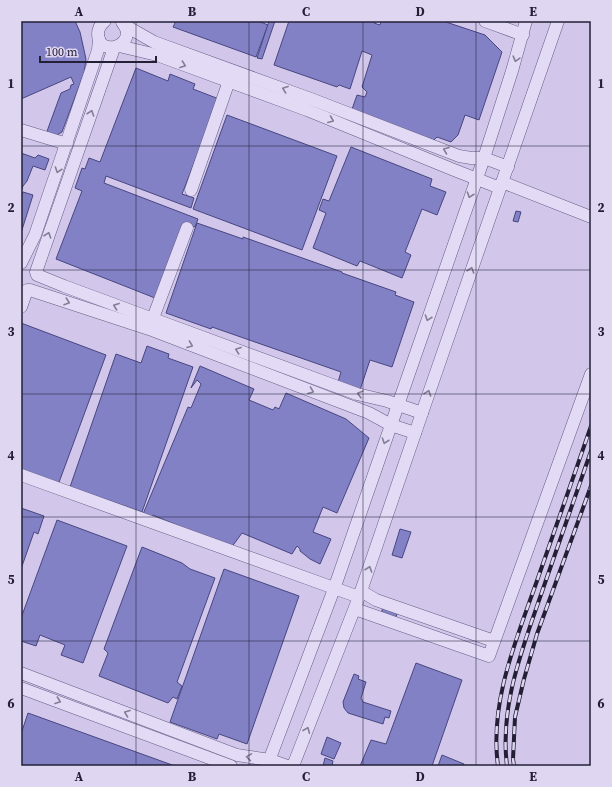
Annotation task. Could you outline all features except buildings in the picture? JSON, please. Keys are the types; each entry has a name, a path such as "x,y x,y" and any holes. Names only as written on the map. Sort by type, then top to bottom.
{"street":[{"path":"92,21 98,37 104,46 157,55 229,81 253,84"},
{"path":"21,263 35,235 67,144 98,50 99,28 105,21"},
{"path":"486,21 522,35"},
{"path":"268,763 334,588 484,158 526,21"},
{"path":"292,766 355,609 558,21"},
{"path":"122,23 154,42 253,84 460,156 484,158 508,167"},
{"path":"21,307 26,290 35,285 38,278 37,274 116,47 125,39 127,35 122,23"},
{"path":"191,190 229,81"},
{"path":"309,104 476,179 501,185 591,217"},
{"path":"21,130 67,144"},
{"path":"151,324 187,228"},
{"path":"21,266 31,267 37,274 151,324 369,413 391,425 415,433"},
{"path":"26,290 151,324 357,394 387,401 422,413"},
{"path":"355,609 489,656 591,374"},
{"path":"21,475 334,588 360,594 494,641"},
{"path":"21,673 236,755 287,766"},
{"path":"21,688 231,766"}],"railway":[{"path":"498,766 496,741 498,717 501,693 507,669 522,621 591,426"},
{"path":"507,766 507,719 510,696 522,650 591,451"},
{"path":"514,766 515,717 524,679 537,634 591,486"}]}
